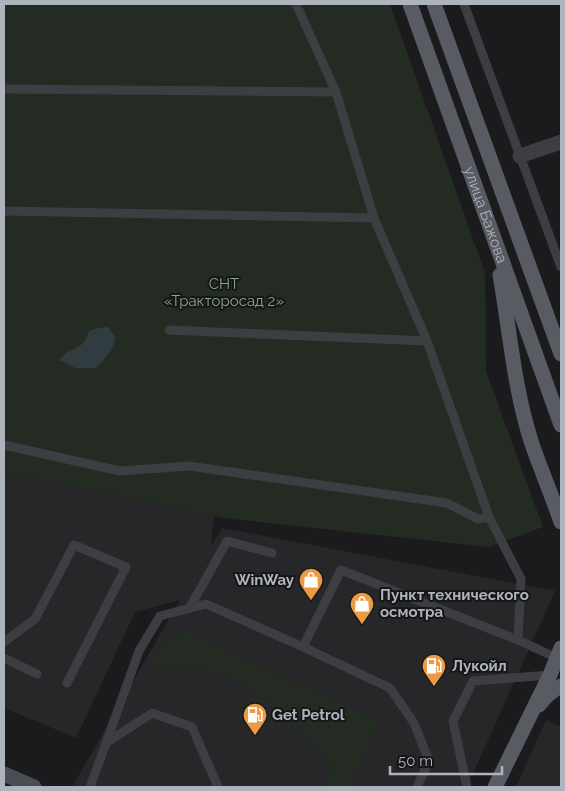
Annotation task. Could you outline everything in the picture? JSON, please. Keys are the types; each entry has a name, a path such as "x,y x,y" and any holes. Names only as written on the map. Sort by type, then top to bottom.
{"main road":[{"name":"улица Бажова","path":"410,4 561,425"},
{"name":"улица Бажова","path":"434,4 561,354"},
{"path":"493,234 521,401 532,443 561,522"},
{"path":"495,787 559,653"},
{"path":"527,722 543,700 561,686"}],"street":[{"path":"520,156 561,142"},
{"path":"4,774 34,787"}],"lane":[{"path":"296,4 336,92 374,218 427,341 489,517 520,580 518,640"},
{"path":"464,4 561,267"},
{"path":"4,89 336,92"},
{"path":"4,211 374,218"},
{"path":"169,330 427,341"},
{"path":"4,445 120,471 189,466 447,503 478,519 489,517"},
{"path":"188,609 227,541 272,552"},
{"path":"4,642 35,619 74,546 126,566 67,684"},
{"path":"303,648 341,570 518,640 559,653"},
{"path":"90,787 139,651 160,616 206,604 390,688 414,723 429,761 417,787"},
{"path":"4,658 37,674"},
{"path":"468,787 453,721 473,681 550,675"},
{"path":"106,743 152,712 192,727 218,787"}],"shaded area":[{"path":"108,327 116,338 108,354 96,368 75,368 59,360 66,353 80,346 86,339 89,331"},
{"path":"4,472 214,516 211,546 222,528 555,591 467,787 72,787 180,600 135,612 76,738 4,708"},
{"path":"546,720 561,727 561,787 516,787"}],"green space":[{"name":"СНТ «Тракторосад 2»","path":"4,4 390,4 485,273 486,371 543,527 489,547 223,518 4,472"},
{"path":"187,631 380,722 350,787 328,787 330,763 313,744 263,698 227,675 193,669 160,670 150,663 165,638"}],"place":[{"name":"WinWay","path":"311,601"},
{"name":"Пункт технического осмотра","path":"362,625"},
{"name":"Лукойл","path":"434,687"},
{"name":"Get Petrol","path":"255,736"}]}
